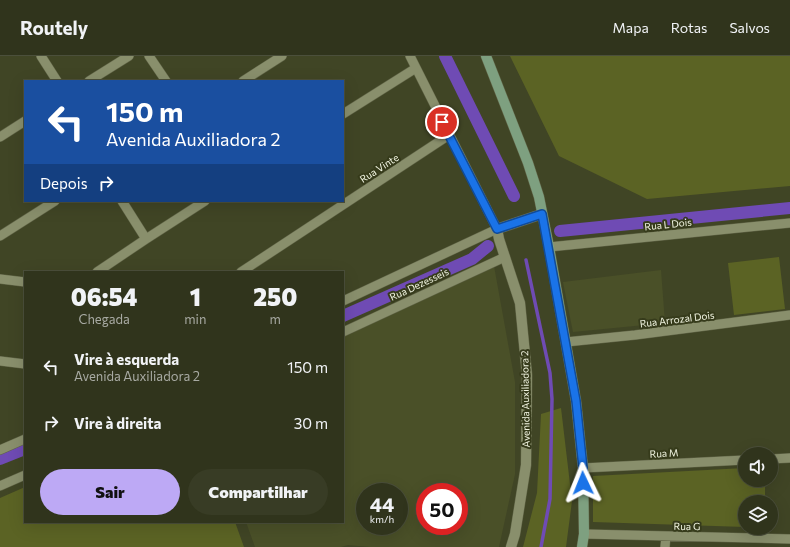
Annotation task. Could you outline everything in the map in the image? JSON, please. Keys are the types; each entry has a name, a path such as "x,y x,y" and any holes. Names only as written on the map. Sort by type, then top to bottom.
{"main road":[{"path":"486,56 528,163 539,197 549,247 576,401 583,468 584,534 582,547"}],"street":[{"path":"41,56 55,80"},
{"path":"91,80 129,56"},
{"path":"149,56 165,80"},
{"path":"245,80 282,56"},
{"path":"410,56 497,229 542,214"},
{"path":"344,113 416,68"},
{"path":"0,137 24,122"},
{"name":"Rua Vinte","path":"244,271 449,136"},
{"path":"0,236 53,202"},
{"path":"123,202 146,239"},
{"path":"99,271 203,202"},
{"name":"Rua L Dois","path":"549,247 790,223"},
{"name":"Avenida Auxiliadora 2","path":"497,229 520,303 527,375 526,465 518,520 511,547"},
{"name":"Rua Dezesseis","path":"344,301 497,229"},
{"name":"Rua Dezesseis","path":"344,332 505,257"},
{"path":"0,279 24,282"},
{"name":"Rua Arrozal Dois","path":"566,342 635,335 790,315"},
{"path":"0,361 24,364"},
{"path":"2,447 24,439"},
{"path":"778,458 790,458"},
{"name":"Rua M","path":"583,468 738,460"},
{"path":"0,486 24,475"},
{"name":"Rua G","path":"584,534 790,539"},
{"path":"665,547 666,536"}],"shaded area":[{"path":"510,56 790,56 790,186 647,199 559,156"},
{"path":"779,257 785,309 734,315 728,263"},
{"path":"494,266 515,382 515,474 499,547 370,547 348,545 341,547 255,547 246,523 344,523 344,335"},
{"path":"661,270 665,323 573,332 563,282"},
{"path":"561,408 572,501 566,547 523,547 537,493 541,414"},
{"path":"738,468 738,487 765,487 765,495 738,495 738,527 593,522 593,476"},
{"path":"24,487 24,523 235,523 244,547 0,547 0,498"}],"waterway":[{"path":"445,56 514,196"},
{"path":"560,231 790,208"},
{"path":"344,316 472,259 488,246"},
{"path":"526,260 550,373 552,399 550,499 541,547"},
{"path":"0,459 24,449"}],"route":[{"path":"442,122 497,229 542,214 576,401 583,468 583,483"}]}
